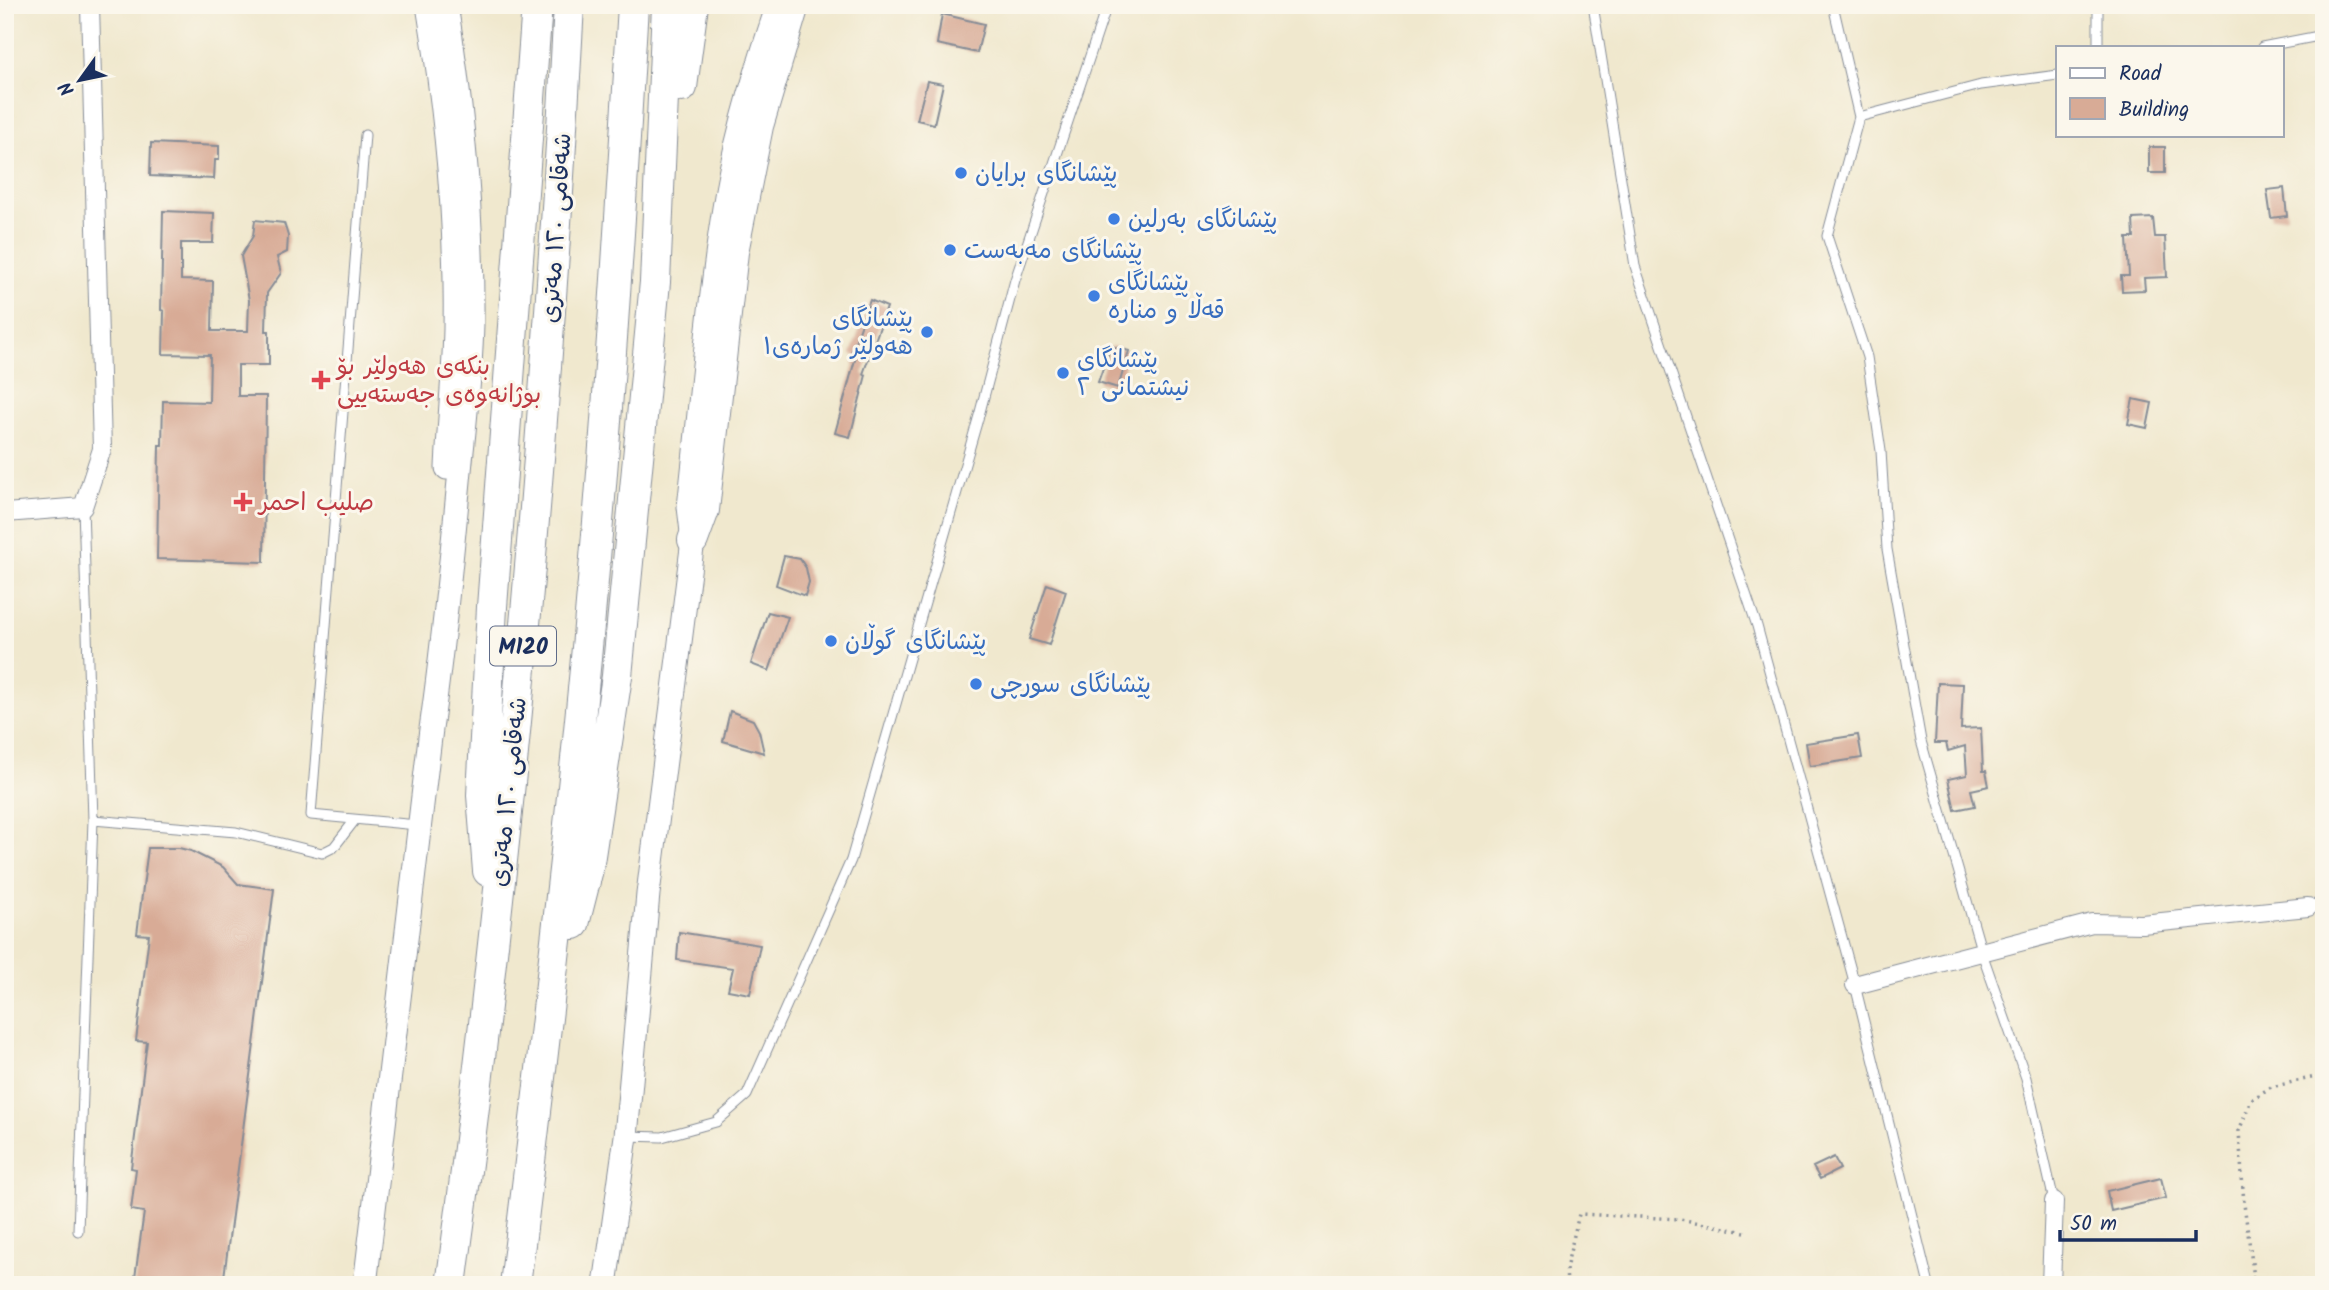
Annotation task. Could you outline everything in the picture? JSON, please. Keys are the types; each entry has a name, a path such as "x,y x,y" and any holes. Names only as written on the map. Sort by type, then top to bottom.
{"highway":[{"path":"496,911 484,834 482,795 492,607 537,5"},
{"name":"شەقامی ١٢٠ مەتری","path":"451,1285 512,760 556,246 569,5"},
{"name":"M120","path":"514,1285 552,984 580,718 602,474 633,5"},
{"path":"655,282 667,5"},
{"path":"552,984 573,926 588,869 617,676 655,282 693,5"},
{"path":"693,540 704,510 733,252 741,205 758,126 794,5"}],"street":[{"path":"13,513 83,507 102,449 90,5"},
{"path":"428,5 440,75 450,167 455,305 446,481 433,646 431,729"},
{"path":"365,1285 419,825 444,645 468,402 472,325 467,161 446,5"},
{"path":"605,1285 626,1136 648,894 693,540 689,507 727,188 778,5"},
{"path":"1855,985 2092,923 2142,924 2308,906"},
{"path":"2051,1285 2054,1201"}],"lane":[{"path":"626,1136 662,1137 716,1122 747,1095 851,860 980,412 1015,280 1107,5"},
{"path":"1592,5 1635,266 1757,626 1855,985 1929,1285"},
{"path":"1833,5 1859,117 1827,236 1867,357 1881,451 1887,549 1921,741 1982,953 2026,1078 2054,1201"},
{"path":"2098,5 2098,46"},
{"path":"2267,46 2324,35"},
{"path":"1859,117 1981,85 2056,75"},
{"path":"365,135 311,815 419,825"},
{"path":"78,1231 93,820 83,507"},
{"path":"93,820 236,832 322,853 334,847 355,820"}],"path":[{"path":"2255,1285 2244,1204 2239,1131 2251,1100 2271,1087 2324,1075"},
{"path":"1567,1285 1566,1269 1579,1214 1680,1219 1745,1231"}],"building":[{"path":"942,14 984,24 977,53 937,44"},
{"path":"927,81 943,84 934,124 917,120"},
{"path":"151,143 219,146 214,179 150,176"},
{"path":"2149,147 2165,147 2165,173 2149,173"},
{"path":"2284,188 2287,216 2271,218 2267,190"},
{"path":"163,211 214,213 213,243 181,243 181,280 213,281 212,331 248,331 249,300 241,256 253,236 255,220 284,223 288,236 287,252 277,257 281,273 267,293 269,365 238,365 238,396 266,396 264,562 157,559 159,445 162,445 163,401 209,402 210,355 163,354"},
{"path":"2153,218 2155,237 2165,237 2167,277 2144,278 2145,290 2122,291 2121,276 2129,276 2127,238 2134,238 2133,219"},
{"path":"870,300 887,307 863,374 866,375 850,437 835,433 856,356 851,354"},
{"path":"1111,346 1129,351 1118,388 1098,382"},
{"path":"2133,399 2152,403 2147,428 2128,424"},
{"path":"784,556 800,559 806,568 809,582 805,596 776,585"},
{"path":"1047,584 1066,591 1049,645 1029,639"},
{"path":"768,612 788,617 769,671 751,664"},
{"path":"1938,683 1963,684 1961,729 1981,728 1983,771 1986,771 1989,786 1971,790 1975,806 1955,810 1948,779 1967,775 1965,746 1948,751 1946,743 1935,743"},
{"path":"730,711 753,720 759,731 764,753 723,741"},
{"path":"1858,735 1862,758 1810,766 1806,743"},
{"path":"148,848 179,848 191,851 223,867 238,884 274,889 223,1285 134,1285 144,1212 131,1210 136,1169 131,1168 147,1042 136,1041 149,935 137,934"},
{"path":"679,932 760,945 750,994 728,990 733,968 677,960"},
{"path":"1834,1157 1840,1169 1820,1179 1813,1167"},
{"path":"2161,1178 2166,1198 2111,1211 2107,1191"}],"place":[{"name":"پێشانگای برایان","path":"961,173"},
{"name":"پێشانگای بەرلین","path":"1114,219"},
{"name":"پێشانگای مەبەست","path":"950,250"},
{"name":"پێشانگای قەڵا و منارە","path":"1094,296"},
{"name":"پێشانگای هەولێر ژمارەی١","path":"927,332"},
{"name":"پێشانگای نیشتمانی ٢","path":"1063,373"},
{"name":"بنکەی هەولێر بۆ بوژانەوەی جەستەییی","path":"321,380"},
{"name":"صلیب احمر","path":"243,502"},
{"name":"پێشانگای گوڵان","path":"831,641"},
{"name":"پێشانگای سورچی","path":"976,684"}]}
